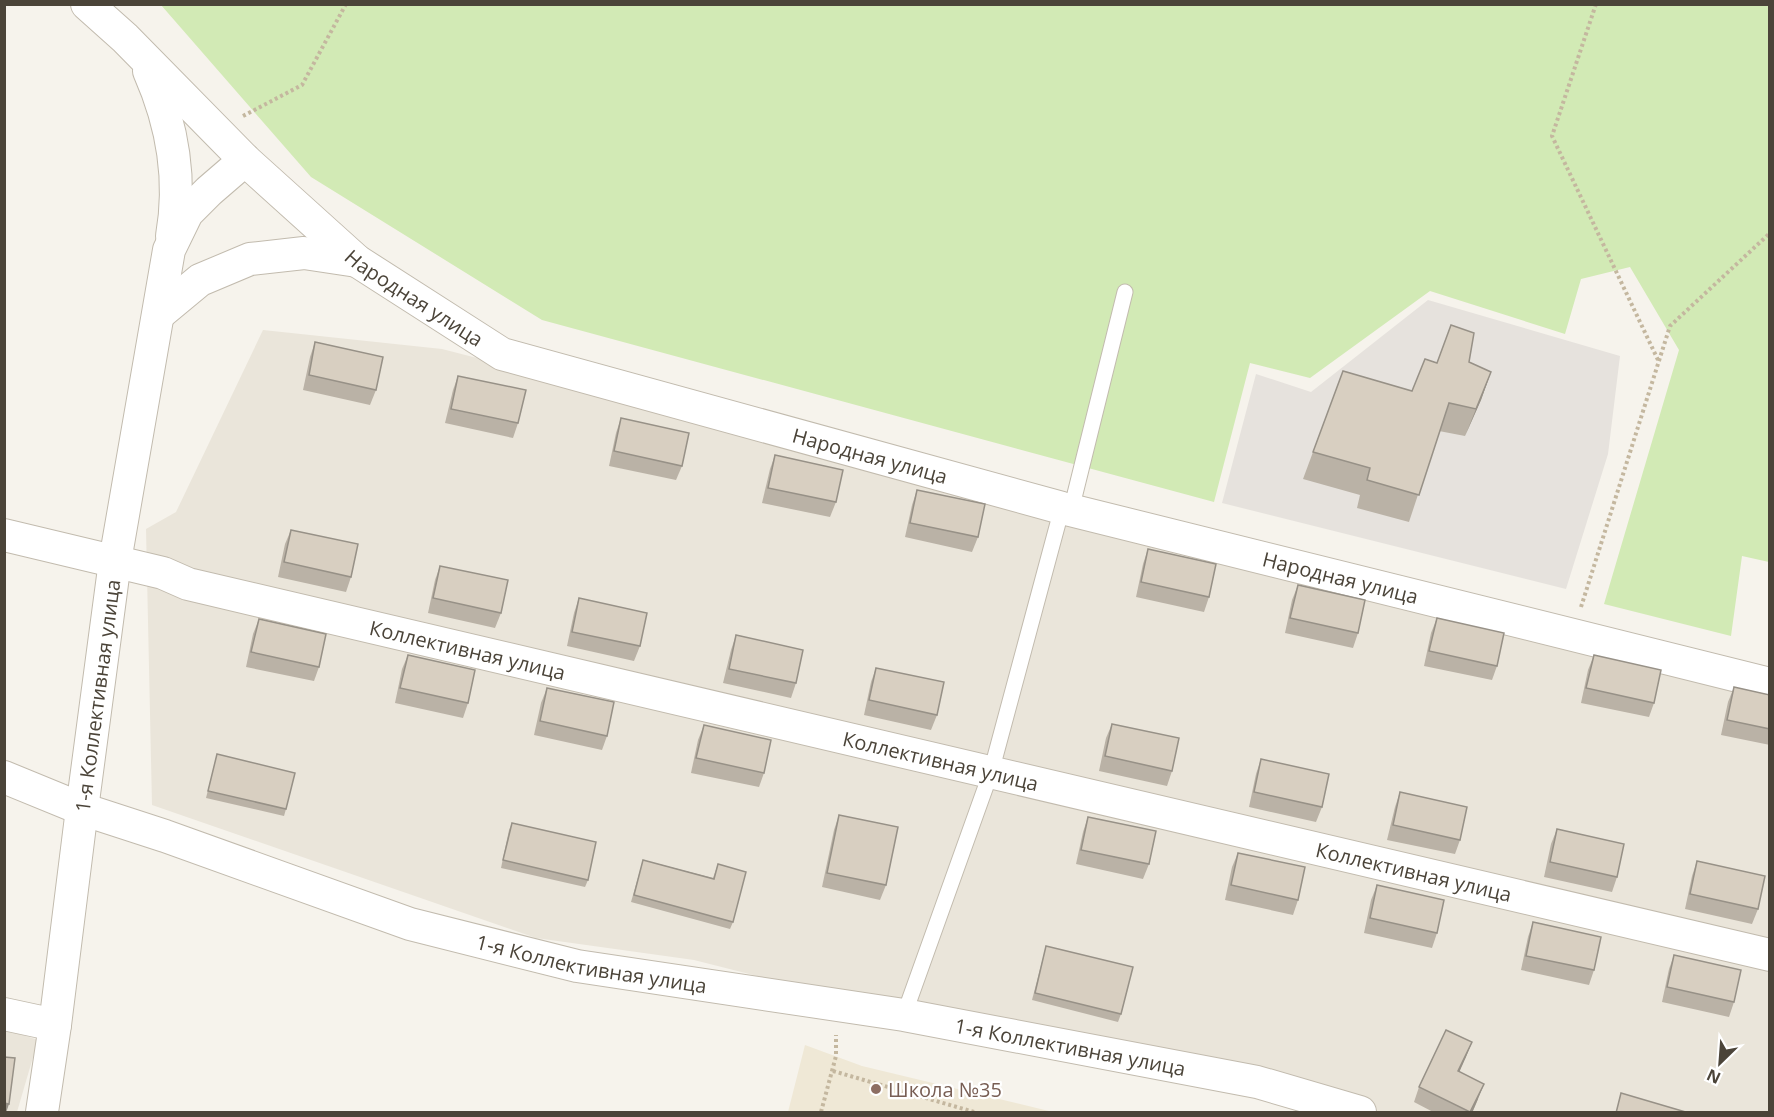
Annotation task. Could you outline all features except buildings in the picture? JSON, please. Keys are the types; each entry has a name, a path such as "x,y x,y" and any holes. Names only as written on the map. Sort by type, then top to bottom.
{"street":[{"name":"Народная улица","path":"87,4 125,38 245,160 357,261 502,354 1067,509 1770,684"},
{"name":"1-я Коллективная улица","path":"143,56 163,106 174,153 176,201 159,314 115,561 82,809 165,836 410,924 577,966 904,1015 1257,1082 1360,1113"},
{"path":"169,250 187,213 208,190 245,160"},
{"path":"159,314 200,280 250,259 304,253 357,261"},
{"name":"Коллективная улица","path":"4,535 163,573 188,584 1770,955"},
{"path":"4,777 82,809 42,1113"},
{"path":"4,1014 55,1025"}],"lane":[{"path":"904,1015 991,772 1067,509 1125,292"}],"path":[{"path":"215,130 302,85 346,4"},
{"path":"1596,4 1552,136 1659,360"},
{"path":"1572,635 1670,326 1770,233"},
{"path":"821,1113 836,1056 836,1005"},
{"path":"833,1071 974,1113"}],"shaded area":[{"path":"1428,300 1620,356 1608,454 1566,589 1222,503 1256,374 1311,392"},
{"path":"263,330 442,349 1062,508 1769,684 1769,1112 1367,1112 904,1013 694,960 536,938 152,805 146,529 176,512"},
{"path":"5,1029 38,1040 17,1112 5,1112"},
{"name":"Школа №35","path":"805,1045 862,1066 1053,1112 788,1112"}],"green space":[{"path":"161,5 1769,5 1769,562 1742,556 1731,636 1604,604 1679,350 1630,267 1581,279 1565,334 1430,291 1310,378 1250,363 1214,502 542,320 311,177"}],"place":[{"name":"Школа №35","path":"876,1089"}]}
